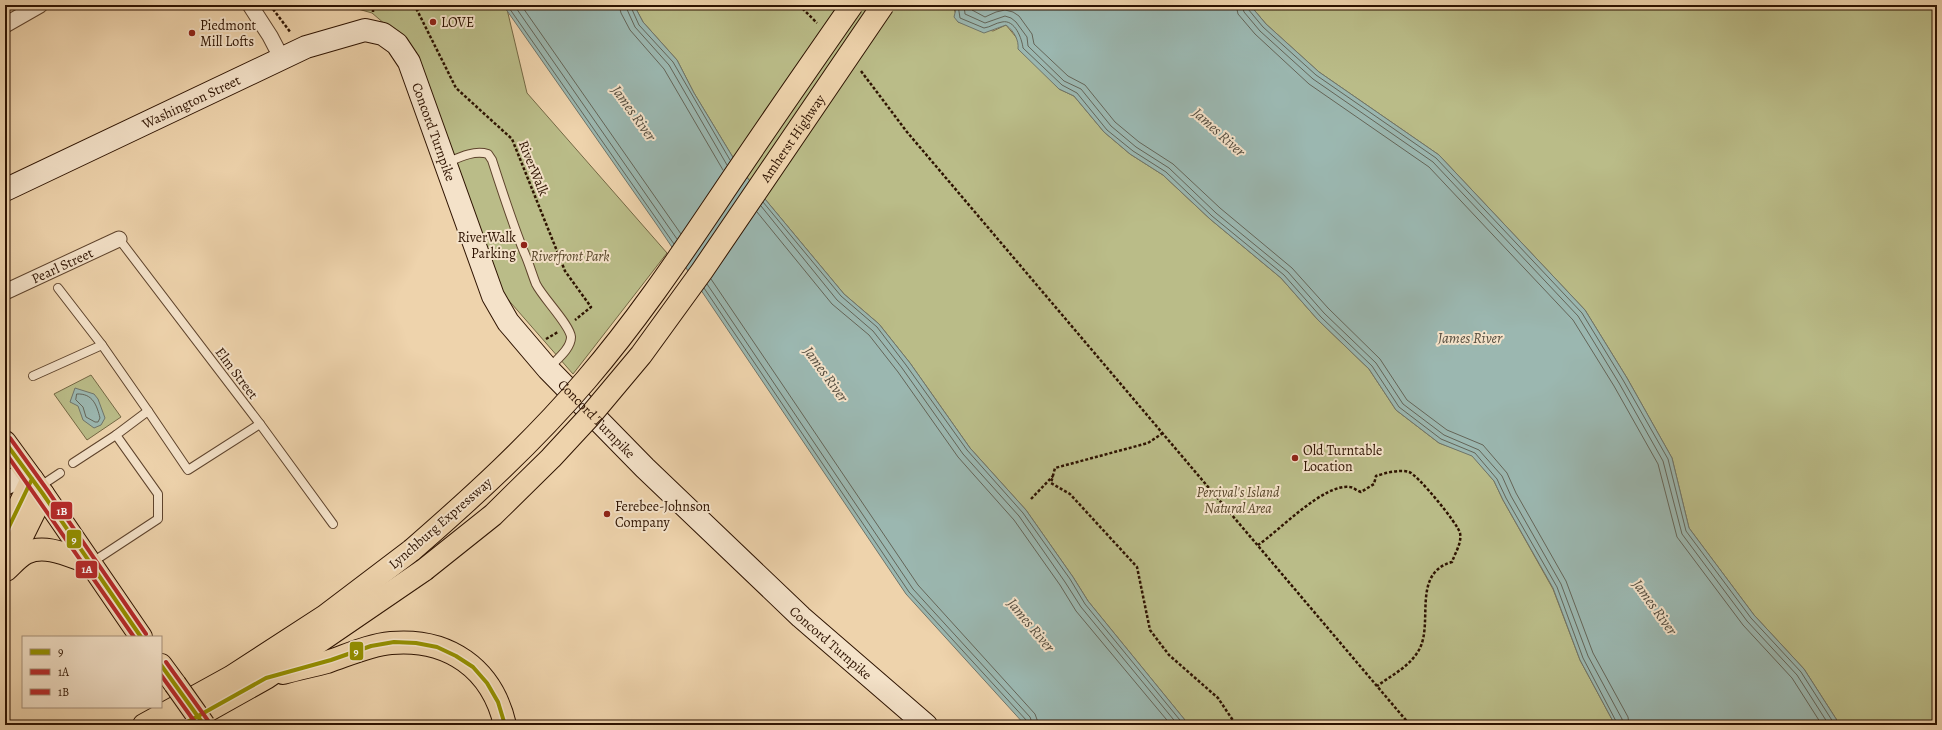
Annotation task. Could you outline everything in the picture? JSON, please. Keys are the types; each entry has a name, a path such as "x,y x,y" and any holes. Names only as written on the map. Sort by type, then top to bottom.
{"main road":[{"name":"Amherst Highway","path":"680,256 852,5"},
{"name":"Amherst Highway","path":"702,271 883,5"},
{"name":"Lynchburg Expressway","path":"144,725 231,678 324,616 412,550 485,486 541,431 587,379 629,327 680,256"},
{"name":"Lynchburg Expressway","path":"182,725 266,678 424,570 493,515 551,458 589,417 641,355 702,271"},
{"path":"5,442 141,636"},
{"path":"5,535 35,484"},
{"path":"5,571 35,484"},
{"path":"5,571 25,553 39,549 52,550 90,563"},
{"path":"266,678 326,662 370,646 391,643 420,643 446,650 460,657 472,666 484,680 495,697 504,725"},
{"path":"162,666 204,725"}],"street":[{"path":"5,25 40,5"},
{"path":"250,5 272,39 281,57"},
{"name":"Washington Street","path":"5,190 281,57 306,47 366,30 383,34"},
{"name":"Concord Turnpike","path":"383,34 397,44 409,62 493,296 508,322 548,369 645,468 802,617 926,725"},
{"name":"Pearl Street","path":"5,292 119,239"},
{"path":"5,484 35,484"}],"lane":[{"path":"446,163 472,153 481,152 488,154 492,160 517,235 537,284 557,315 568,326 570,342 548,369"},
{"name":"Elm Street","path":"119,239 260,424 333,524"},
{"path":"58,288 102,345 188,470 260,424"},
{"path":"33,376 102,345"},
{"path":"73,464 148,411"},
{"path":"90,563 158,519 158,494 116,435"},
{"path":"35,484 60,473"}],"path":[{"path":"271,5 289,33"},
{"path":"372,13 374,5"},
{"name":"RiverWalk","path":"413,5 416,8 456,88 512,139 565,271 591,307 568,326"},
{"path":"799,5 820,26"},
{"path":"858,68 912,138 1410,725"},
{"path":"543,340 568,326"},
{"path":"1163,433 1148,443 1055,468 1051,483 1070,494 1137,567 1150,630 1169,654 1218,698 1236,725"},
{"path":"1258,546 1273,535 1303,507 1338,488 1351,486 1361,492 1374,484 1376,476 1385,472 1407,471 1414,474 1424,484 1460,532 1460,544 1452,562 1443,565 1434,574 1428,586 1425,599 1424,635 1420,647 1405,666 1377,686"},
{"path":"1031,499 1053,476"}],"green space":[{"name":"Riverfront Park","path":"344,5 506,5 527,93 667,253 573,374 504,295 406,42 372,13"},
{"name":"Percival's Island Natural Area","path":"634,5 953,5 958,22 993,31 1006,25 1059,89 1074,96 1104,132 1130,154 1163,175 1210,219 1281,278 1318,320 1369,369 1396,410 1439,443 1472,455 1494,481 1503,500 1553,589 1580,660 1615,725 1189,725 1088,601 1026,510 970,448 910,363 879,324 844,294 740,169 694,93 677,60 643,22"},
{"path":"1250,5 1937,5 1937,725 1840,725 1804,669 1754,615 1689,528 1672,458 1627,378 1585,310 1439,155 1319,72 1266,24"},
{"path":"91,375 121,417 87,440 54,394"}],"water":[{"name":"James River","path":"503,5 634,5 643,22 677,60 694,93 740,169 844,294 879,324 910,363 970,448 1026,510 1088,601 1189,725 1025,725 906,594 657,225"},
{"name":"James River","path":"953,5 1250,5 1266,24 1319,72 1439,155 1585,310 1627,378 1672,458 1689,528 1754,615 1804,669 1840,725 1615,725 1580,660 1553,588 1503,500 1494,481 1472,456 1439,443 1396,410 1369,369 1318,320 1281,278 1210,219 1163,175 1130,154 1104,132 1074,96 1059,89 1018,49 1017,39 1009,27 1006,25 984,33 958,22 954,17 956,9"},
{"path":"75,388 94,394 98,399 105,418 101,425 94,428 83,420 78,406 70,402"}],"transit line":[{"name":"1B","path":"10,438 146,634"},
{"name":"9","path":"5,442 43,494 140,636"},
{"name":"1A","path":"5,452 133,636"},
{"name":"9","path":"5,535 32,479"},
{"name":"9","path":"182,725 266,678 331,660 371,646 394,642 416,643 437,647 456,656 473,667 487,683 498,702 505,725"},
{"name":"1B","path":"166,662 209,722"},
{"name":"9","path":"162,666 204,725"},
{"name":"1A","path":"162,676 197,725"}],"place":[{"name":"LOVE","path":"433,22"},
{"name":"Piedmont Mill Lofts","path":"192,33"},
{"name":"RiverWalk Parking","path":"524,245"},
{"name":"Old Turntable Location","path":"1295,458"},
{"name":"Ferebee-Johnson Company","path":"607,514"}]}
